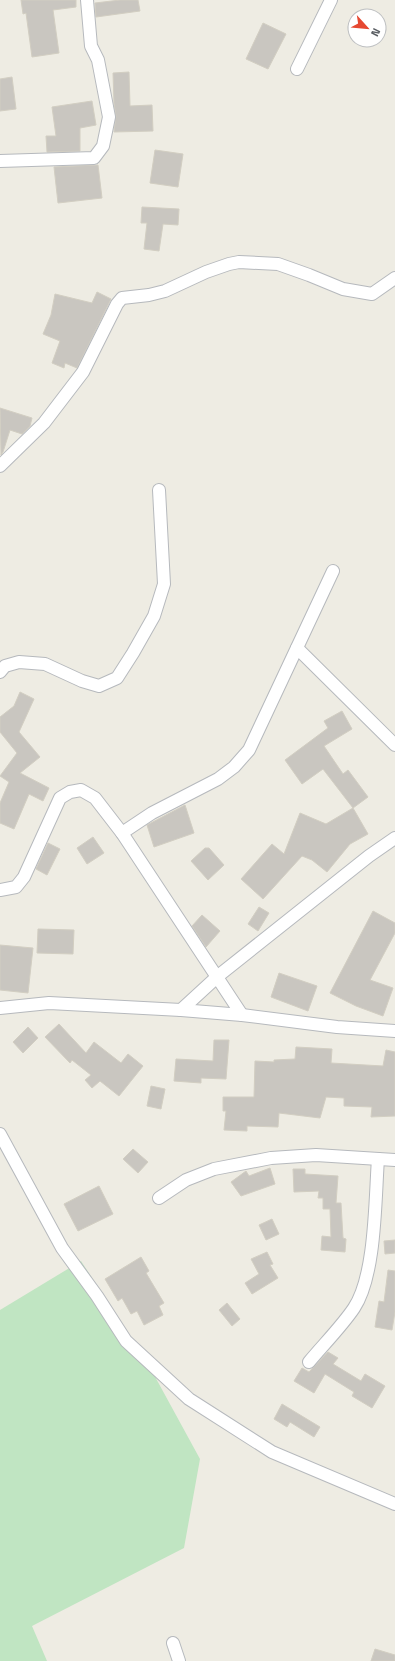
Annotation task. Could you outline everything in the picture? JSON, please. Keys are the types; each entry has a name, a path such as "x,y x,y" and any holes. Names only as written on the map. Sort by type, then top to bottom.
{"street":[{"path":"0,161 94,158 103,146 109,117 98,60 91,46 87,0"},
{"path":"297,69 331,0"},
{"path":"0,466 44,423 83,372 122,298 149,295 165,291 206,272 239,262 278,264 308,274 343,290 372,294 395,278"},
{"path":"0,672 5,666 19,662 45,664 82,681 99,686 117,678 154,616 164,584 159,490"},
{"path":"122,833 152,813 218,779 234,767 249,750 333,571"},
{"path":"296,648 395,745"},
{"path":"0,890 16,887 24,877 60,798 70,792 81,790 95,798 122,833 242,1014"},
{"path":"181,1010 218,976 368,856 395,838"},
{"path":"0,1008 50,1003 181,1010 242,1014 337,1027 395,1031"},
{"path":"0,1134 62,1248 97,1296 126,1341 188,1399 272,1452 395,1504"},
{"path":"159,1198 186,1180 214,1169 271,1158 316,1155 395,1160"},
{"path":"309,1362 355,1308 366,1281 372,1246 378,1159"},
{"path":"173,1643 179,1661"}],"green space":[{"path":"81,1261 147,1362 200,1459 184,1548 32,1626 47,1661 0,1661 0,1310"}],"building":[{"path":"21,0 76,0 76,7 53,10 59,53 32,57 26,13 23,14"},
{"path":"120,0 138,0 140,11 96,17 95,3"},
{"path":"263,23 286,34 268,69 246,59"},
{"path":"129,72 130,106 152,105 153,131 114,132 116,116 113,73"},
{"path":"12,77 16,109 0,111 0,79"},
{"path":"92,101 96,125 80,128 80,151 47,152 46,136 56,136 52,107"},
{"path":"155,150 183,154 178,187 150,183"},
{"path":"98,165 102,198 58,203 54,167"},
{"path":"142,207 179,209 178,225 163,224 159,251 144,249 147,223 141,223"},
{"path":"97,292 111,299 77,368 65,363 64,368 52,363 60,341 43,334 51,315 55,294 92,303"},
{"path":"0,408 32,418 30,426 22,434 10,430 1,455"},
{"path":"20,692 34,699 19,732 40,757 20,773 49,788 43,801 29,794 14,829 0,823 0,803 9,782 0,776 17,753 0,732 0,717 14,706"},
{"path":"342,711 352,729 324,746 343,774 348,770 368,797 353,808 323,769 302,784 285,760 328,728 324,721"},
{"path":"185,805 194,833 154,847 147,825"},
{"path":"353,808 368,834 350,844 327,872 312,860 302,856 263,899 241,879 272,844 284,854 300,813 326,824"},
{"path":"93,837 104,853 87,864 77,848"},
{"path":"48,843 60,849 47,875 36,869"},
{"path":"205,848 209,848 224,865 208,880 191,861"},
{"path":"259,907 269,913 258,931 248,924"},
{"path":"373,911 395,923 395,933 370,980 393,988 383,1016 356,1006 330,993"},
{"path":"202,915 220,931 206,947 192,926"},
{"path":"38,929 74,930 73,954 37,953"},
{"path":"0,945 33,948 28,993 0,990"},
{"path":"279,973 317,986 308,1011 271,997"},
{"path":"59,1024 86,1053 94,1042 121,1063 128,1054 143,1066 119,1096 100,1081 92,1088 85,1080 91,1075 72,1060 70,1063 45,1037"},
{"path":"28,1027 38,1038 23,1053 13,1042"},
{"path":"214,1040 229,1040 226,1079 201,1078 201,1083 174,1081 176,1059 213,1061"},
{"path":"296,1047 332,1049 331,1063 383,1066 386,1050 395,1052 395,1116 371,1117 372,1107 344,1106 344,1098 326,1097 320,1118 279,1113 278,1127 247,1126 247,1131 224,1130 226,1111 223,1111 223,1097 254,1097 255,1061 274,1062 274,1060 295,1059"},
{"path":"151,1086 165,1089 161,1109 147,1106"},
{"path":"133,1149 148,1162 138,1173 123,1159"},
{"path":"270,1168 275,1184 241,1196 231,1182 246,1171 249,1176"},
{"path":"293,1169 305,1169 305,1174 338,1176 336,1203 341,1203 343,1238 346,1239 345,1252 321,1250 322,1236 331,1237 330,1209 323,1209 323,1198 318,1198 319,1191 294,1192"},
{"path":"99,1186 113,1214 78,1231 64,1204"},
{"path":"272,1219 279,1234 266,1240 259,1225"},
{"path":"395,1240 395,1253 385,1254 384,1241"},
{"path":"267,1252 273,1264 270,1265 278,1278 252,1294 245,1283 259,1274 251,1259"},
{"path":"141,1257 149,1271 146,1273 164,1303 159,1306 163,1315 144,1325 137,1311 131,1314 122,1298 118,1301 105,1279"},
{"path":"388,1270 395,1271 395,1312 392,1330 375,1327 379,1301 384,1302"},
{"path":"227,1303 240,1319 232,1326 219,1310"},
{"path":"328,1352 338,1358 333,1364 361,1381 365,1374 385,1386 372,1408 352,1396 354,1392 325,1374 314,1393 294,1381 302,1368 309,1372"},
{"path":"282,1404 320,1427 314,1437 290,1422 287,1427 274,1419"},
{"path":"375,1649 395,1655 395,1661 371,1661"}]}
